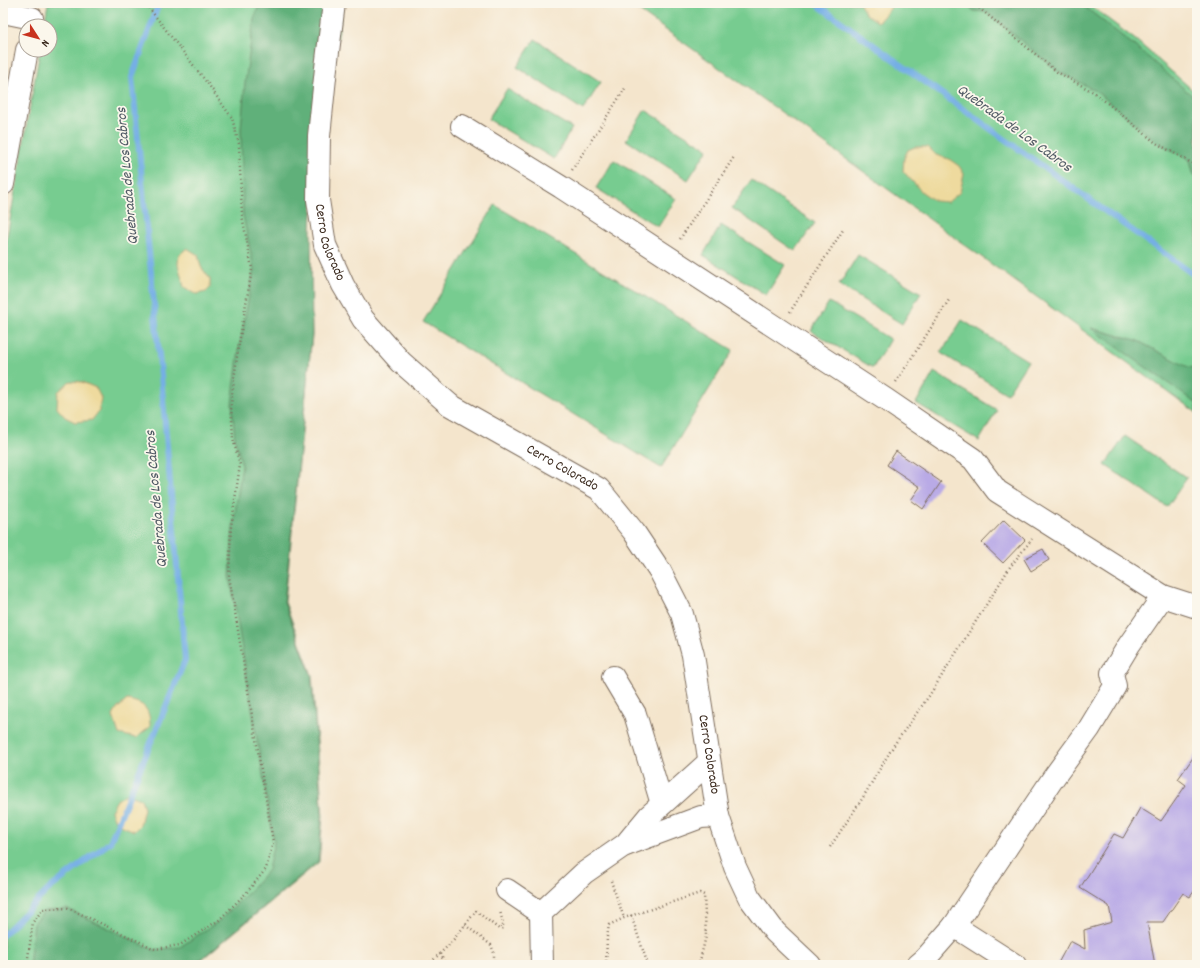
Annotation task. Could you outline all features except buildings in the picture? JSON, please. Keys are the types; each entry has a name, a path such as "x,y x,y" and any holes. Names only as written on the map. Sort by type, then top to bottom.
{"street":[{"name":"Cerro Colorado","path":"334,3 319,136 318,200 325,245 343,285 363,318 401,362 450,405 599,489 634,532 660,571 682,614 693,655 718,816 735,866 749,897 775,932 810,965"},
{"path":"3,12 33,16"},
{"path":"3,184 26,58"},
{"path":"462,126 669,256 973,459 997,491 1163,596 1197,606"},
{"path":"918,965 954,926 1054,777 1089,729 1114,686 1112,673 1129,645 1163,596"},
{"path":"613,677 635,714 662,804"},
{"path":"542,965 541,913 584,873 623,846 649,816 709,762"},
{"path":"623,846 701,817 718,816"},
{"path":"507,890 541,913"},
{"path":"937,965 954,926"},
{"path":"954,926 1015,965"}],"path":[{"path":"27,965 33,922 43,909 68,908 155,948 180,945 218,920 247,892 266,869 273,842 229,576 231,527 240,465 233,439 230,404 252,269 242,215 239,144 232,118 208,84 145,3"},
{"path":"973,3 1057,72 1095,93 1156,143 1197,166"},
{"path":"561,187 626,87"},
{"path":"669,256 734,157"},
{"path":"778,329 843,230"},
{"path":"885,399 949,300"},
{"path":"830,847 862,799 894,745 929,696 1010,567 1034,536"},
{"path":"604,860 624,918"},
{"path":"428,965 440,954 476,912 498,929 503,928 497,899 507,890"},
{"path":"606,965 609,925 631,915 700,893 704,895 706,936 700,965"},
{"path":"631,915 648,965"},
{"path":"465,925 491,945 494,953 494,965"},
{"path":"440,954 446,965"}],"green space":[{"path":"48,3 343,3 309,230 312,335 285,602 312,675 323,816 319,862 195,965 3,965 3,259 39,58 58,58 58,18 45,18"},
{"path":"260,3 342,3 325,22 311,229 312,335 284,602 311,675 322,816 318,861 194,965 29,965 34,923 44,911 68,909 154,950 180,947 219,921 248,893 268,870 274,842 230,576 233,527 242,465 235,439 232,404 239,349 254,269 243,215 241,129 245,83 254,19"},
{"path":"628,3 1087,3 1137,41 1197,94 1197,413 784,114"},
{"path":"963,3 1080,3 1141,51 1197,100 1197,179 1193,173 1190,160 1157,142 1096,91 1058,71 986,12 974,11"},
{"path":"535,39 601,82 583,110 517,67"},
{"path":"507,89 572,128 554,159 488,119"},
{"path":"645,110 708,149 688,180 626,140"},
{"path":"614,160 676,199 658,227 596,188"},
{"path":"751,180 815,223 795,251 732,208"},
{"path":"495,205 733,350 661,468 423,322"},
{"path":"721,225 785,265 766,295 703,255"},
{"path":"858,255 921,293 902,324 839,285"},
{"path":"829,302 890,339 873,368 811,331"},
{"path":"962,320 1028,361 1007,394 941,353"},
{"path":"1091,328 1136,340 1188,367 1197,368 1197,404"},
{"path":"934,372 997,410 979,441 916,403"},
{"path":"1125,436 1187,478 1167,507 1105,465"}],"sand":[{"path":"859,3 892,3 890,9 878,22 866,14"},
{"path":"915,147 928,147 936,155 949,159 959,166 964,174 960,192 948,202 935,201 922,192 903,171 904,158 908,150"},
{"path":"187,248 198,255 201,267 210,279 210,288 206,292 196,294 184,287 178,264 179,255"},
{"path":"70,381 82,382 96,388 101,398 99,411 92,420 75,422 65,417 57,408 58,392"},
{"path":"127,700 142,705 149,716 150,727 136,738 119,734 113,716 117,709"},
{"path":"126,794 141,799 144,808 140,825 134,831 116,823 111,811 117,800"}],"waterway":[{"name":"Quebrada de Los Cabros","path":"3,935 49,889 110,842 185,660 161,376 132,77 159,3"},
{"name":"Quebrada de Los Cabros","path":"815,3 1197,277"}]}
